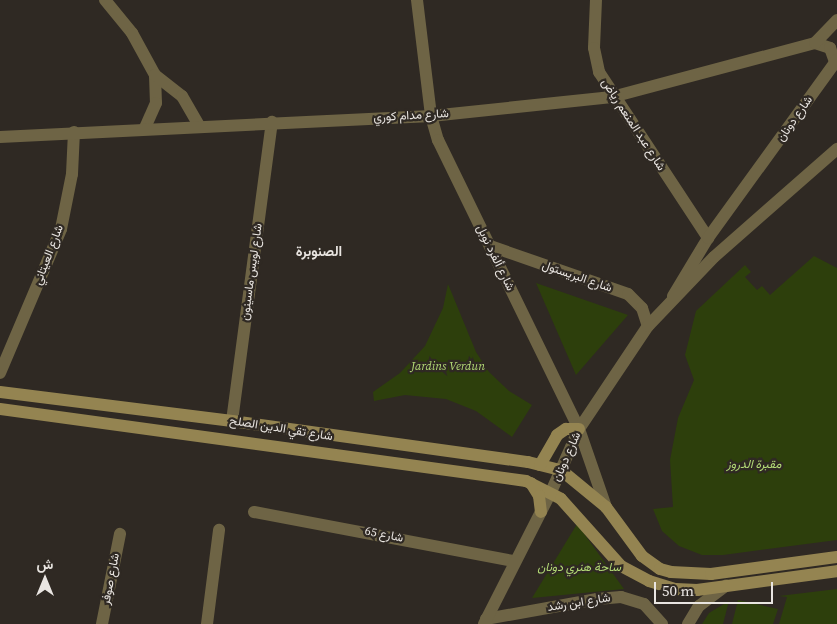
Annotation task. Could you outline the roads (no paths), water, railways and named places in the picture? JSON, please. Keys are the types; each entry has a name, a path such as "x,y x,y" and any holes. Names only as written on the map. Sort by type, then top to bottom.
{"main road":[{"name":"شارع تقي الدين الصلح","path":"0,392 232,421 561,470"},
{"name":"شارع تقي الدين الصلح","path":"0,409 471,471 531,483 561,499 621,566 637,576 676,589 726,586 837,571"},
{"path":"540,466 557,435 566,429 579,429"},
{"path":"561,470 606,507 642,556 660,569 671,572 712,574 837,557"},
{"path":"531,483 539,496 540,512"}],"street":[{"path":"105,0 132,32 155,75 182,96 200,126"},
{"name":"شارع ألفرد نوبل","path":"417,0 431,116 443,152 579,429 606,507"},
{"name":"شارع عبد المنعم رياض","path":"596,0 595,57 612,97 708,238"},
{"name":"شارع مدام كوري","path":"0,137 145,128 431,116 612,97 815,42 836,22"},
{"path":"815,42 830,48 836,61"},
{"name":"شارع دونان","path":"670,301 708,238 836,61"},
{"path":"145,128 156,103 155,75"},
{"name":"شارع لويس ماسينون","path":"232,421 272,122"},
{"name":"شارع العيتاني","path":"0,372 61,229 72,174 74,132"},
{"name":"شارع دونان","path":"485,622 514,561 551,492 579,429 648,326 714,257 837,149"},
{"name":"شارع البريستول","path":"490,246 628,294 642,308 648,326"},
{"name":"شارع 65","path":"254,512 514,561"},
{"path":"207,624 219,530"},
{"name":"شارع صوفر","path":"102,624 120,534"},
{"path":"688,624 699,606 726,586"},
{"name":"شارع ابن رشد","path":"485,622 621,598 644,604 662,624"}],"district":[{"name":"الصنوبرة","path":"319,251"}],"park label":[{"name":"Jardins Verdun","path":"448,367"},
{"name":"مقبرة الدروز","path":"754,465"},
{"name":"ساحة هنري دونان","path":"579,568"}]}
